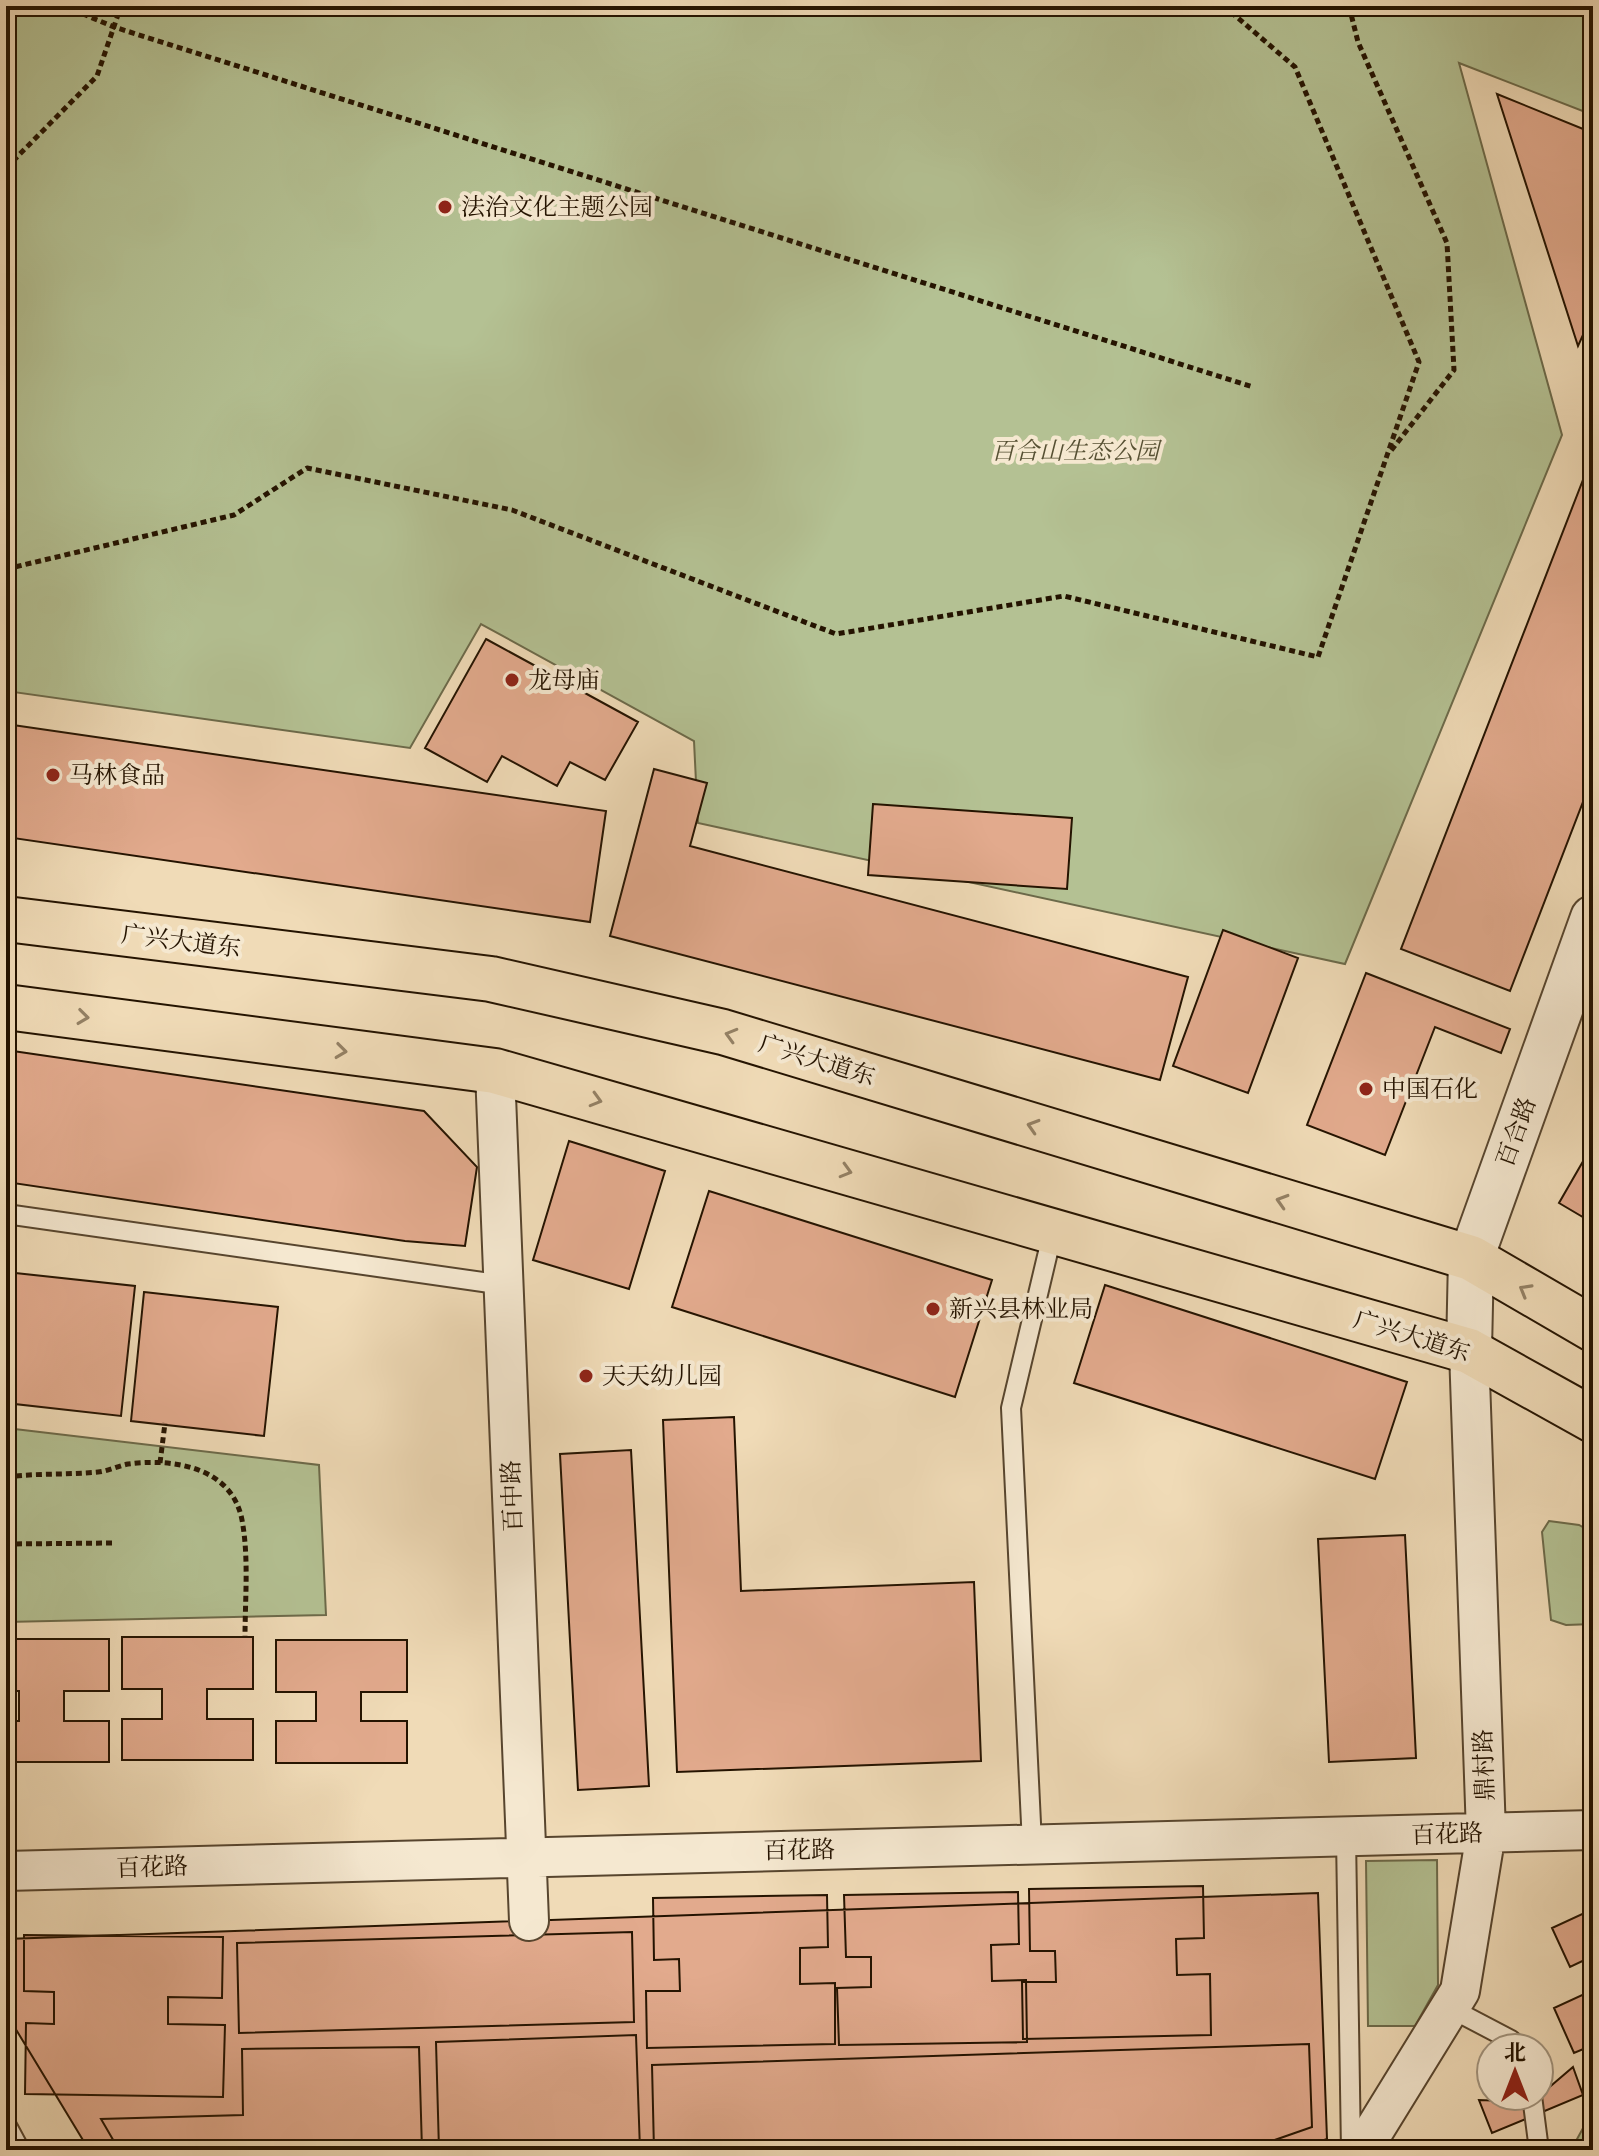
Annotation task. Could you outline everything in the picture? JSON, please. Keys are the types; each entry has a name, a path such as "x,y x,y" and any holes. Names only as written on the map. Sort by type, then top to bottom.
{"highway":[{"name":"广兴大道东","path":"6,919 491,979 708,1028 1471,1258 1593,1329"},
{"name":"广兴大道东","path":"6,1007 495,1071 1469,1351 1593,1420"}],"street":[{"name":"百合路","path":"1469,1351 1471,1258 1593,918"},
{"name":"百中路","path":"495,1071 529,1921"},
{"name":"鼎村路","path":"1362,2150 1460,1991 1486,1833 1469,1351"},
{"name":"百花路","path":"6,1871 1593,1830"}],"lane":[{"path":"6,1214 504,1285"},
{"path":"1032,1844 1011,1408 1053,1231"},
{"path":"1346,1837 1351,2150"},
{"path":"1450,2008 1496,2032"},
{"path":"1534,2112 1539,2150"},
{"path":"6,2124 20,2150"}],"path":[{"path":"64,6 114,27 1253,387"},
{"path":"6,168 97,76 121,6"},
{"path":"6,569 234,515 307,468 512,510 836,634 1064,596 1318,657 1419,362 1295,67 1224,6"},
{"path":"1349,6 1358,42 1447,243 1454,370 1387,456"},
{"path":"160,1463 165,1423"},
{"path":"6,1477 160,1463 193,1465 217,1479 242,1519 245,1637"},
{"path":"6,1544 113,1543"}],"green space":[{"name":"百合山生态公园","path":"6,6 1593,6 1593,115 1459,63 1562,435 1345,964 698,823 694,741 481,624 410,748 6,691"},
{"path":"6,1428 319,1465 326,1615 6,1622"},
{"path":"1549,1521 1579,1525 1593,1533 1593,1624 1566,1625 1551,1620 1542,1532"},
{"path":"1437,1860 1438,1985 1415,2026 1368,2026 1366,1861"},
{"path":"1593,2110 1593,2150 1571,2150"}],"building":[{"path":"1497,94 1593,133 1593,313 1578,346"},
{"path":"1593,454 1593,776 1510,991 1401,949"},
{"name":"龙母庙","path":"486,639 638,722 605,780 570,762 557,786 502,756 487,782 425,748"},
{"path":"6,724 606,811 590,922 6,837"},
{"path":"654,769 707,783 690,846 1188,977 1160,1080 610,936"},
{"path":"873,804 1072,818 1067,889 868,875"},
{"path":"1223,930 1298,958 1248,1093 1173,1066"},
{"name":"中国石化","path":"1366,973 1510,1029 1501,1053 1435,1027 1385,1155 1307,1125"},
{"path":"6,1050 424,1111 477,1167 465,1246 405,1241 6,1182"},
{"path":"569,1141 665,1171 629,1289 533,1260"},
{"path":"1593,1144 1593,1223 1559,1203"},
{"path":"709,1191 992,1280 955,1397 672,1307"},
{"path":"6,1272 135,1286 121,1416 6,1403"},
{"path":"1105,1285 1407,1382 1375,1479 1074,1383"},
{"path":"144,1292 278,1307 264,1436 131,1421"},
{"path":"734,1417 741,1591 974,1582 981,1761 677,1772 663,1420"},
{"path":"631,1450 649,1786 578,1790 560,1454"},
{"path":"1405,1535 1416,1758 1329,1762 1318,1539"},
{"path":"122,1637 253,1637 253,1689 207,1689 207,1719 253,1719 253,1760 122,1760 122,1719 162,1719 162,1689 122,1689"},
{"path":"6,1639 109,1639 109,1691 64,1691 64,1721 109,1721 109,1762 6,1762 6,1721 19,1721 19,1691 6,1691"},
{"path":"276,1640 407,1640 407,1692 361,1692 361,1721 407,1721 407,1763 276,1763 276,1721 316,1721 316,1692 276,1692"},
{"path":"1203,1886 1204,1938 1176,1939 1177,1975 1210,1974 1211,2035 1023,2039 1022,1982 1056,1982 1055,1951 1030,1951 1029,1889"},
{"path":"1018,1892 1019,1944 991,1945 992,1981 1026,1980 1027,2042 839,2045 837,1988 871,1987 871,1957 846,1957 844,1895"},
{"path":"1318,1893 1327,2139 1296,2150 89,2150 6,2013 6,1939"},
{"path":"827,1895 828,1947 800,1948 800,1984 835,1983 835,2044 647,2048 646,1991 680,1991 679,1959 654,1960 653,1898"},
{"path":"1593,1909 1593,1956 1570,1967 1552,1928"},
{"path":"632,1932 634,2022 239,2033 237,1943"},
{"path":"24,1935 223,1937 222,1998 168,1997 168,2024 225,2025 223,2097 25,2094 26,2023 54,2024 54,1992 24,1991"},
{"path":"1593,1990 1593,2045 1574,2053 1554,2008"},
{"path":"636,2035 640,2150 439,2150 436,2042"},
{"path":"1309,2044 1312,2127 1246,2150 654,2150 652,2065"},
{"path":"419,2047 422,2150 119,2150 101,2119 243,2115 242,2049"},
{"path":"1573,2067 1583,2095 1555,2107 1555,2082"},
{"path":"1484,2112 1542,2112 1492,2133"}],"place":[{"name":"法治文化主题公园","path":"445,207"},
{"name":"龙母庙","path":"512,680"},
{"name":"马林食品","path":"53,775"},
{"name":"中国石化","path":"1366,1089"},
{"name":"新兴县林业局","path":"933,1309"},
{"name":"天天幼儿园","path":"586,1376"}]}
